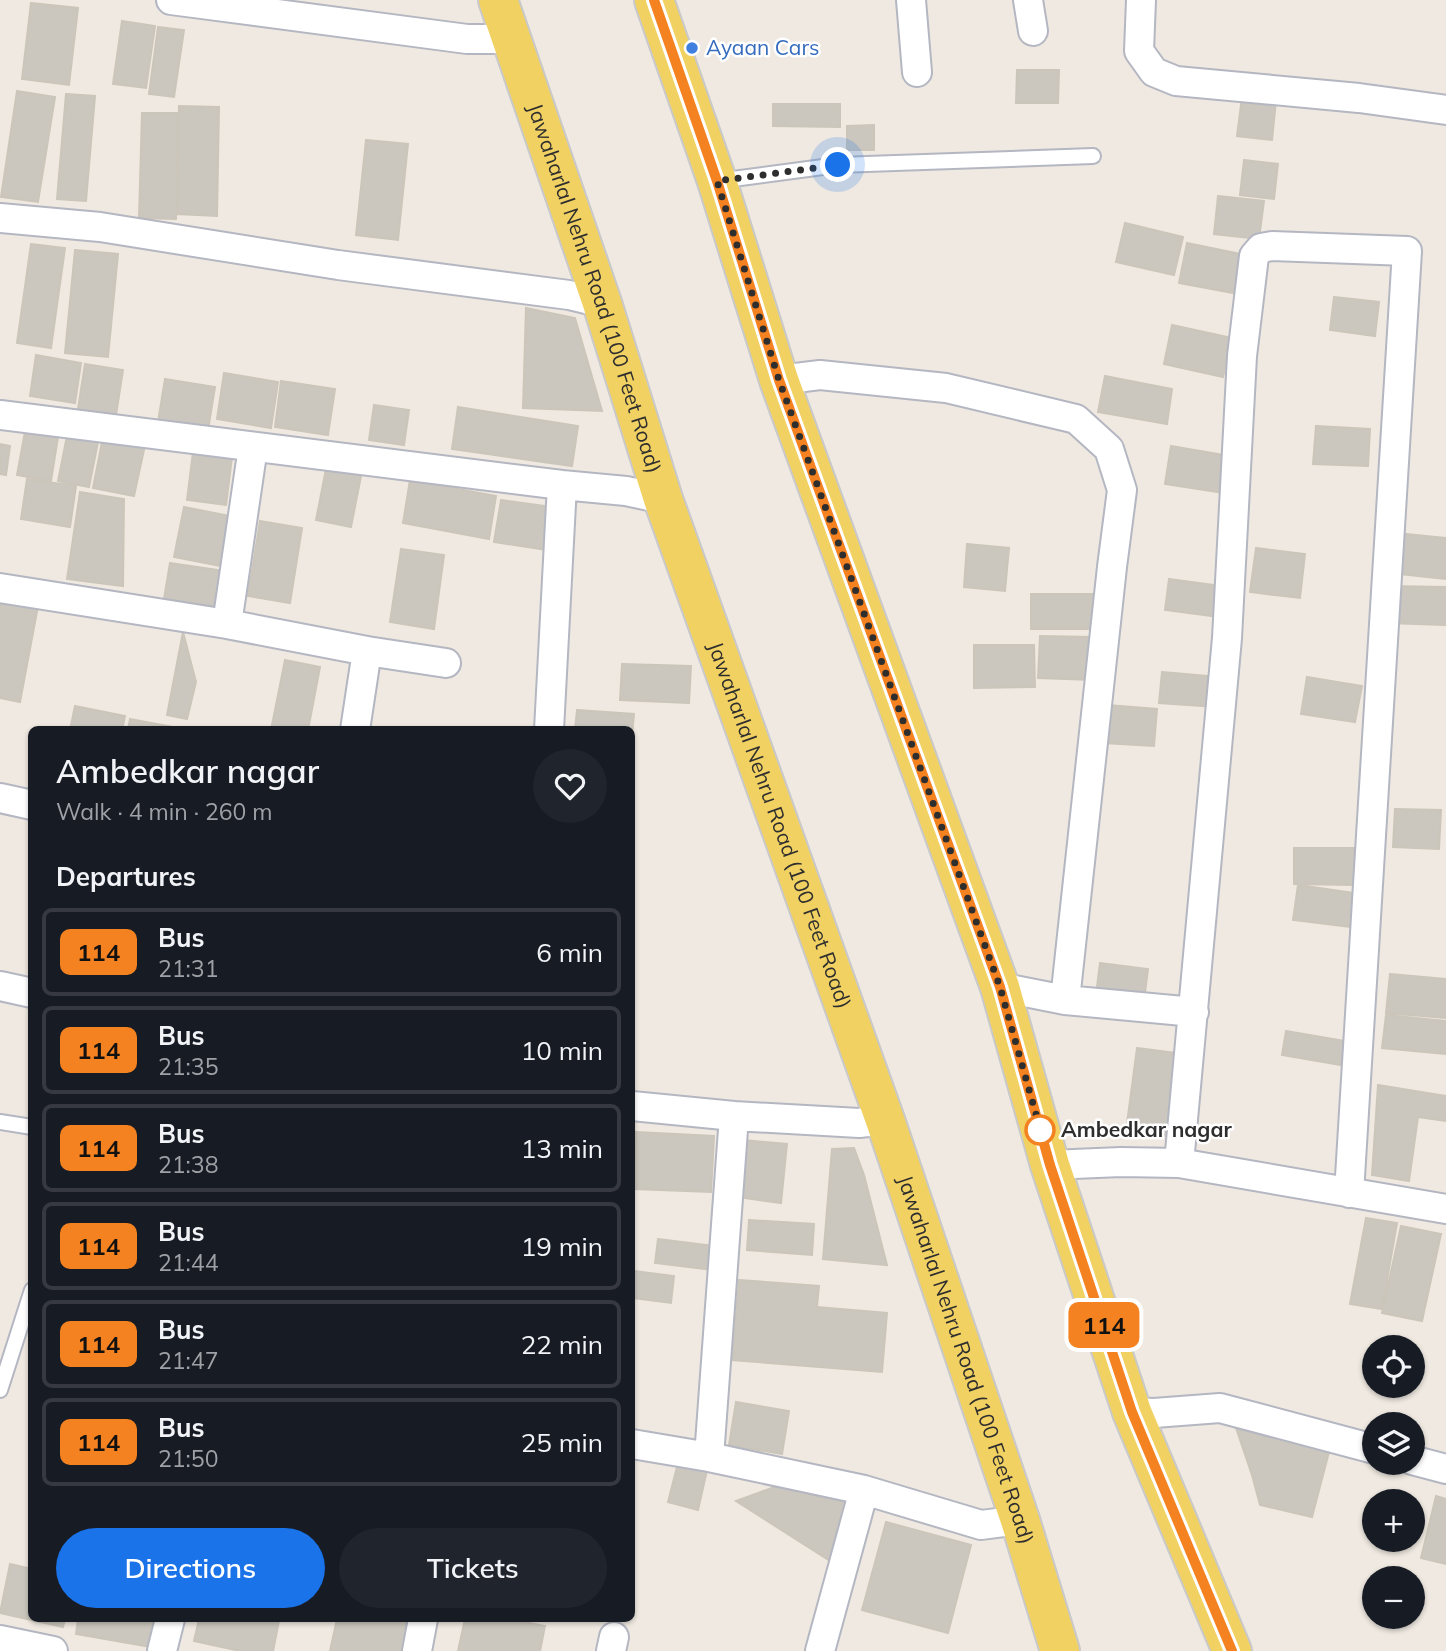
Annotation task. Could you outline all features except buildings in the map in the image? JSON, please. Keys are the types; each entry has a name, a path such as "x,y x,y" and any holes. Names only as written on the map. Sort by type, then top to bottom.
{"main road":[{"name":"Jawaharlal Nehru Road (100 Feet Road)","path":"498,0 602,303 663,499 885,1120 1020,1520 1060,1651"},
{"path":"654,0 717,181 779,380 1000,987 1050,1165 1132,1412 1232,1651"}],"street":[{"path":"171,0 467,39 511,39"},
{"path":"911,0 918,72"},
{"path":"1028,0 1033,31"},
{"path":"1141,0 1139,51 1154,72 1176,81 1359,98 1446,110"},
{"path":"0,218 100,227 338,265 569,295 602,303"},
{"path":"1179,1163 1227,638 1242,356 1254,256 1261,248 1272,246 1407,251 1349,1193"},
{"path":"779,380 820,375 946,388 1076,419 1109,449 1122,490 1065,1000"},
{"path":"0,415 626,491 663,499"},
{"path":"227,624 253,447"},
{"path":"549,726 562,485"},
{"path":"0,588 299,636 367,651 446,663"},
{"path":"356,726 367,651"},
{"path":"0,798 28,804"},
{"path":"0,986 28,992"},
{"path":"1000,987 1065,1000 1194,1012"},
{"path":"635,1106 734,1116 859,1123 885,1120"},
{"path":"709,1457 734,1116"},
{"path":"1050,1165 1179,1163 1446,1209"},
{"path":"1132,1412 1220,1408 1362,1446"},
{"path":"635,1445 709,1457 864,1490 981,1525 1020,1520"},
{"path":"1425,1463 1446,1469"},
{"path":"820,1651 864,1490"},
{"path":"162,1651 169,1622"},
{"path":"417,1651 422,1622"},
{"path":"0,1640 53,1651"}],"lane":[{"path":"717,181 838,165 1093,156"},
{"path":"0,1122 28,1126"},
{"path":"0,1390 28,1304"}],"bus line":[{"name":"114","path":"654,0 717,181 779,380 1000,987 1050,1165 1132,1412 1232,1651"}],"place":[{"name":"Ayaan Cars","path":"692,48"},
{"name":"Ambedkar nagar","path":"1040,1130"}],"route":[{"path":"838,165 717,181 779,380 1000,987 1043,1139 1040,1130"}]}
